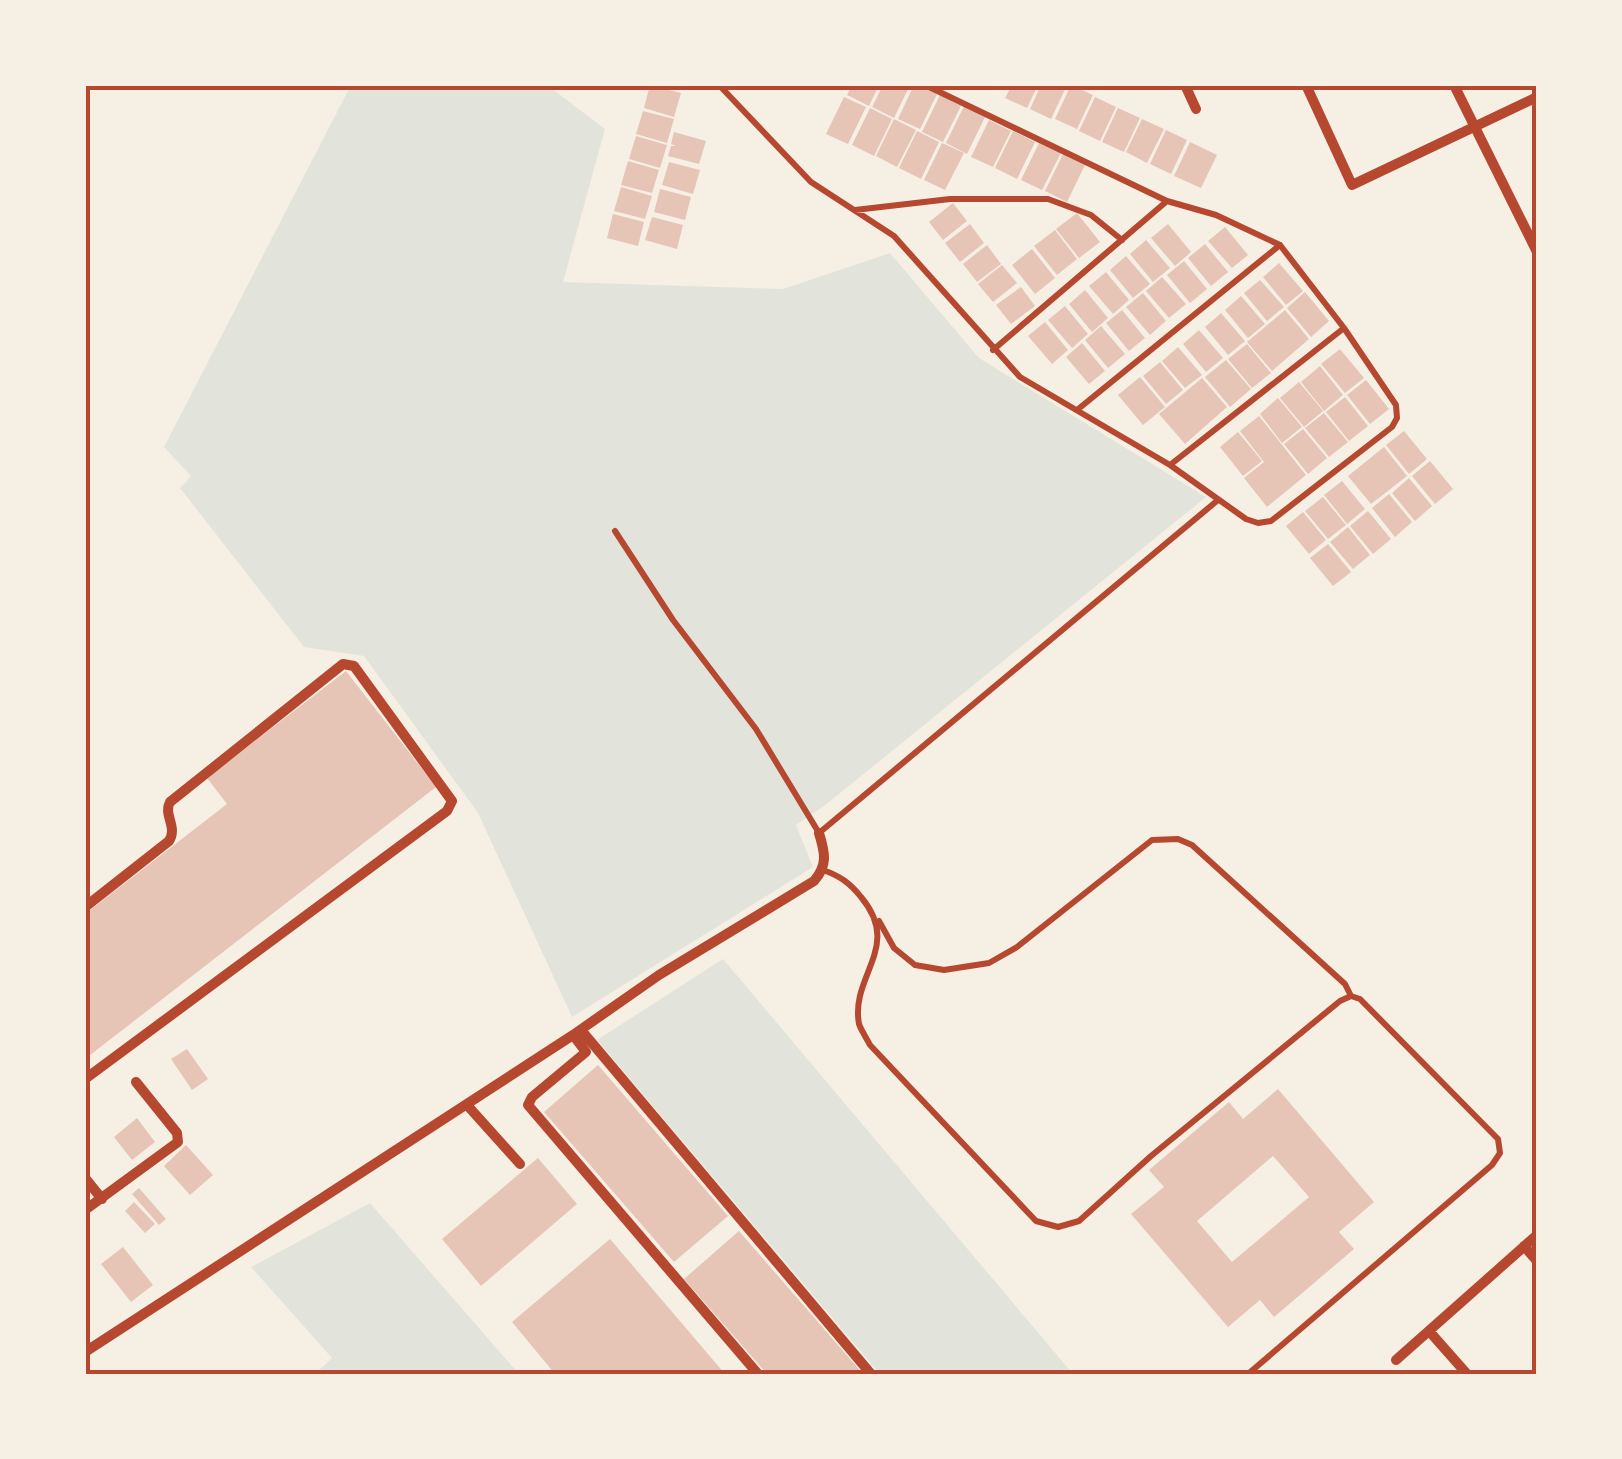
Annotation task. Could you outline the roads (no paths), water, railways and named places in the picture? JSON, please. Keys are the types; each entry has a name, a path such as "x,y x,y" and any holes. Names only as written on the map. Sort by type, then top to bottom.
{"street":[{"path":"1184,85 1196,108"},
{"path":"1306,85 1352,185 1537,97"},
{"path":"1454,85 1537,252"},
{"path":"85,907 169,842 174,830 168,810 170,802 343,664 354,666 452,802 448,811 85,1079"},
{"path":"85,1352 577,1033 659,975 814,881 824,870 825,853 819,833"},
{"path":"577,1033 871,1374"},
{"path":"590,1049 528,1105 758,1374"},
{"path":"85,1210 178,1142 176,1133 136,1082"},
{"path":"467,1105 520,1164"},
{"path":"85,1178 102,1199"},
{"path":"1396,1360 1537,1235"},
{"path":"1524,1246 1537,1261"},
{"path":"1429,1331 1467,1374"}],"lane":[{"path":"720,85 811,182 894,236 1020,377 1170,465 1246,519 1258,523 1271,520 1392,428 1397,418 1396,405 1344,328 1280,245 1216,215 1167,201 925,85"},
{"path":"852,210 950,200 1048,199 1090,215 1122,240"},
{"path":"992,350 1167,201"},
{"path":"1076,410 1280,245"},
{"path":"1170,465 1344,328"},
{"path":"615,532 673,620 756,728 819,833 1218,500"},
{"path":"824,870 852,885 873,910 894,948 915,965 944,970 989,963 1017,947 1152,840 1178,839 1192,845 1345,984 1351,996"},
{"path":"873,910 879,932 874,962 861,998 859,1024 870,1045 1036,1221 1058,1227 1079,1221 1151,1156 1351,996 1360,999 1498,1139 1500,1153 1477,1177 1248,1374"}]}
